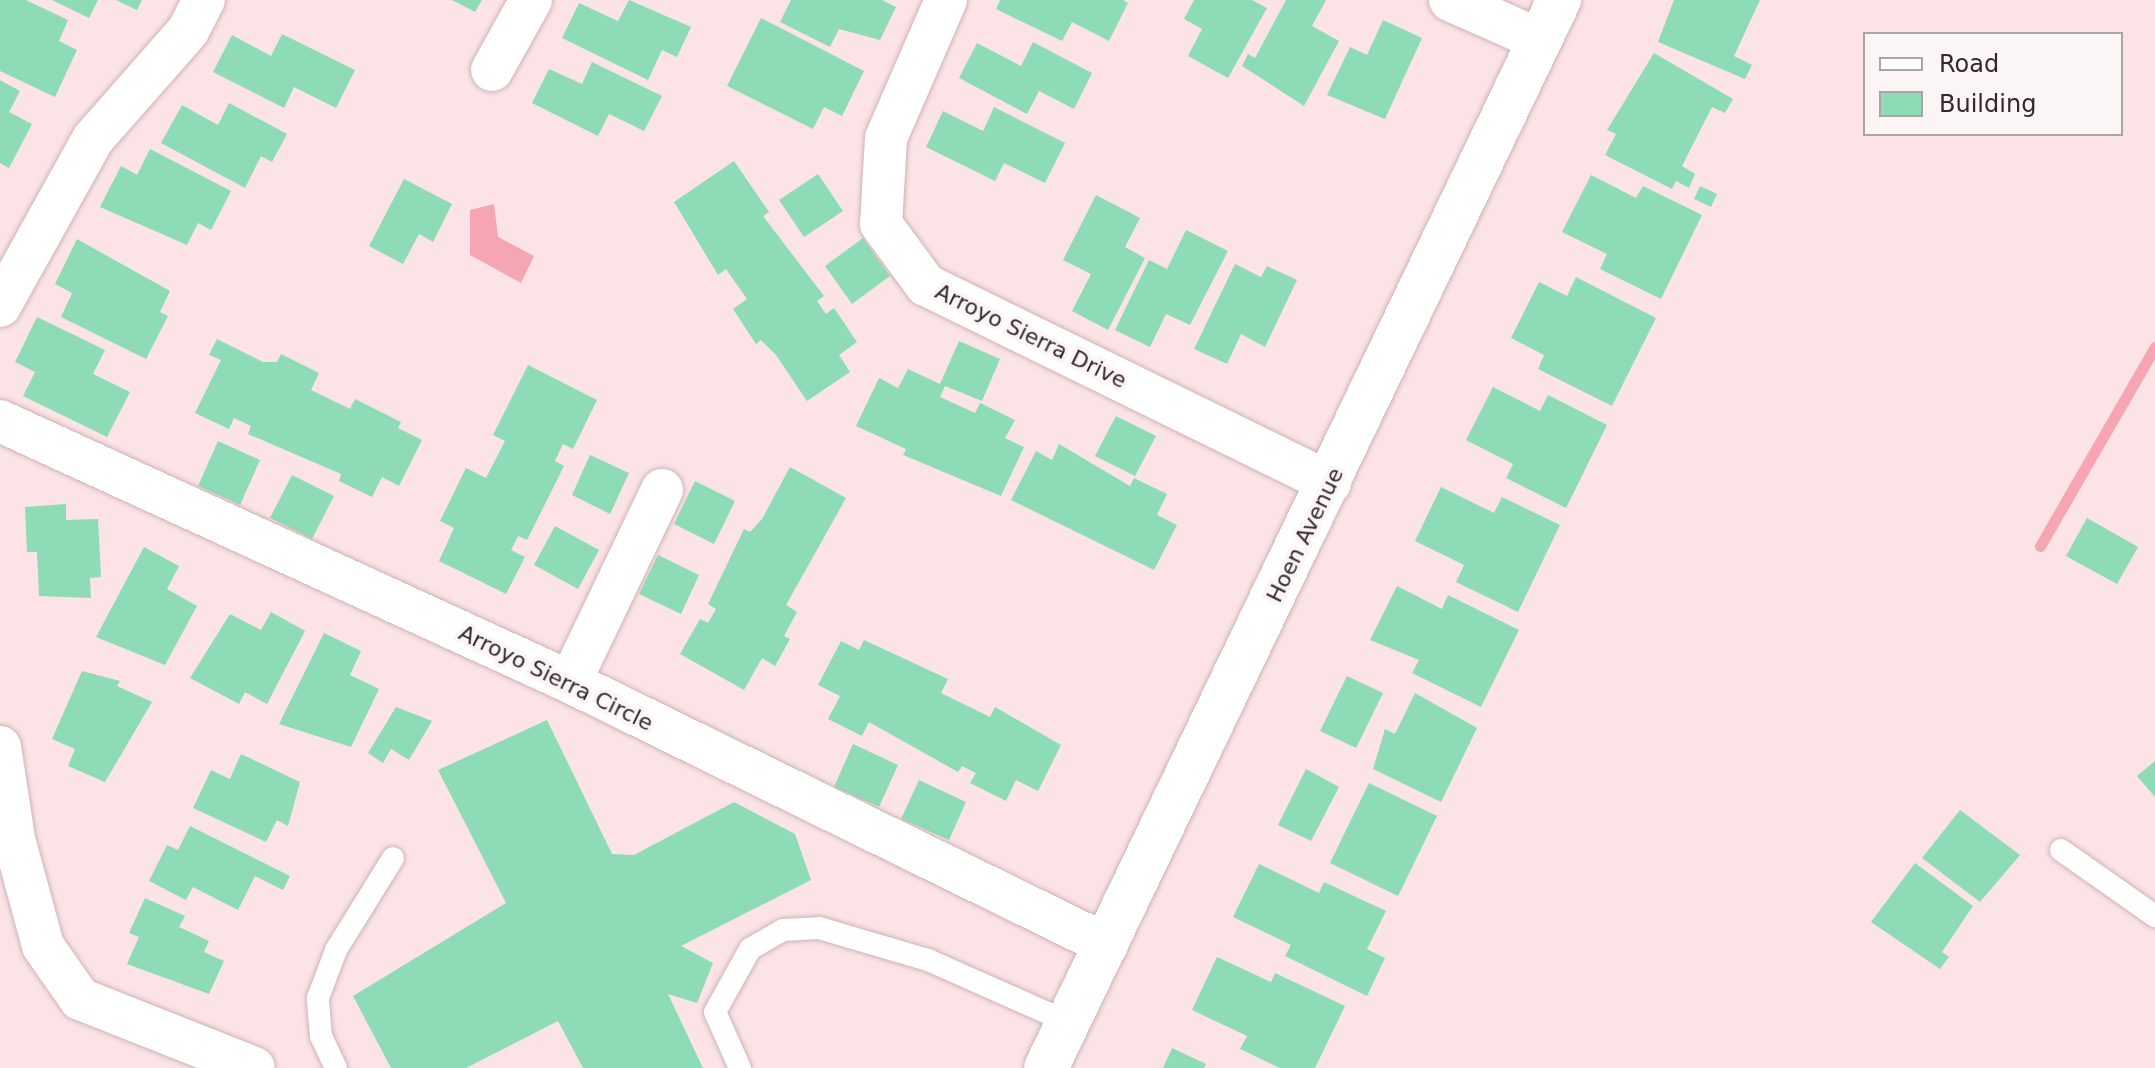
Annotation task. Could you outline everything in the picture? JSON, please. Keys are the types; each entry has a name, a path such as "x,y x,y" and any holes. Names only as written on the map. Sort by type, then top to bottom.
{"street":[{"path":"0,306 93,139 188,31 204,0"},
{"path":"492,70 531,0"},
{"name":"Arroyo Sierra Drive","path":"946,0 886,138 881,224 926,285 1330,483"},
{"path":"1450,0 1540,40"},
{"name":"Hoen Avenue","path":"1046,1068 1330,483 1559,0"},
{"name":"Arroyo Sierra Circle","path":"0,421 570,682 1107,945"},
{"path":"570,682 662,490"},
{"path":"0,747 7,839 43,946 80,999 254,1068"}],"lane":[{"path":"2061,850 2155,916"},
{"path":"336,1068 321,1036 318,998 336,950 393,858"},
{"path":"740,1068 715,1012 750,949 783,930 819,928 928,960 1068,1022"}],"shaded area":[{"path":"494,204 498,237 534,256 521,283 470,255 470,210"}],"building":[{"path":"0,0 26,0 68,20 59,41 77,50 55,97 0,71"},
{"path":"52,0 98,0 89,18"},
{"path":"116,0 142,0 137,10"},
{"path":"452,0 482,0 475,12"},
{"path":"629,0 691,27 677,57 662,50 648,80 562,38 579,3 618,21"},
{"path":"791,0 882,0 896,7 880,40 839,29 830,47 780,22"},
{"path":"1000,0 1123,0 1128,3 1109,41 1072,22 1062,41 996,9"},
{"path":"1194,0 1252,0 1267,8 1228,78 1188,56 1202,29 1184,19"},
{"path":"1286,0 1326,0 1312,26 1339,41 1304,106 1242,66 1248,54 1255,58"},
{"path":"1674,0 1760,0 1734,56 1752,65 1745,79 1658,42"},
{"path":"761,18 864,71 842,116 824,107 813,129 727,86"},
{"path":"1383,20 1422,38 1385,119 1327,95 1350,47 1367,55"},
{"path":"282,34 355,70 336,108 294,87 284,108 213,72 232,35 271,56"},
{"path":"1033,42 1092,73 1074,109 1039,91 1027,114 959,78 977,43 1021,66"},
{"path":"1654,53 1733,99 1725,113 1712,107 1682,166 1695,174 1689,188 1676,181 1672,189 1605,155 1616,134 1607,130"},
{"path":"592,62 662,96 644,131 609,114 598,136 532,103 549,69 582,84"},
{"path":"0,80 20,91 9,112 32,124 9,168 0,163"},
{"path":"229,103 287,134 272,162 261,156 245,188 161,143 182,105 218,125"},
{"path":"994,107 1065,143 1045,183 1004,163 995,181 926,147 943,111 983,131"},
{"path":"150,149 231,191 211,230 198,223 187,245 100,207 121,166 137,175"},
{"path":"734,161 769,212 763,216 824,296 817,301 826,314 834,308 857,342 839,355 850,372 807,401 776,355 761,340 756,344 733,309 747,299 726,269 718,275 674,202"},
{"path":"818,174 843,211 804,237 779,200"},
{"path":"1591,175 1636,198 1643,186 1702,215 1661,299 1600,269 1607,254 1562,232"},
{"path":"404,179 452,204 433,242 419,234 403,264 369,246"},
{"path":"1700,186 1717,194 1711,207 1694,199"},
{"path":"1096,195 1140,218 1125,247 1145,258 1108,330 1072,311 1091,274 1063,260"},
{"path":"1186,230 1228,251 1190,325 1166,314 1150,347 1115,330 1149,260 1167,269"},
{"path":"863,238 890,276 852,304 825,266"},
{"path":"77,239 170,291 160,312 168,316 146,359 61,317 72,293 55,284"},
{"path":"1235,264 1261,277 1267,266 1297,280 1265,347 1241,334 1227,364 1194,349"},
{"path":"1576,277 1656,318 1612,406 1538,369 1544,355 1511,338 1539,282 1567,296"},
{"path":"37,317 105,350 93,374 130,392 107,437 23,396 35,372 15,362"},
{"path":"217,339 263,362 277,362 281,354 319,373 311,390 350,409 355,399 401,422 398,428 422,440 399,486 382,477 372,497 339,481 341,474 248,434 251,426 234,418 229,429 195,413 221,360 209,355"},
{"path":"959,341 1000,359 982,401 945,386 940,397 975,413 980,403 1015,420 1005,438 1024,447 1001,496 903,455 906,449 856,426 879,378 898,388 908,369 940,384"},
{"path":"528,365 597,400 573,449 563,444 555,461 564,466 527,540 518,536 511,550 525,557 506,594 439,561 454,528 440,521 466,468 486,478 505,441 493,435"},
{"path":"1493,387 1540,411 1548,395 1607,425 1566,508 1506,478 1513,464 1466,440"},
{"path":"1116,416 1156,436 1135,476 1095,456"},
{"path":"218,441 260,460 240,505 198,486"},
{"path":"1059,444 1130,486 1134,478 1167,494 1157,515 1177,525 1154,570 1011,500 1036,451 1052,460"},
{"path":"590,455 629,473 610,514 572,495"},
{"path":"790,467 846,498 786,605 797,612 784,636 790,639 775,666 762,658 744,690 680,654 700,619 708,623 716,609 708,604 744,529 750,532 762,519"},
{"path":"292,475 334,496 312,539 270,518"},
{"path":"695,481 735,501 714,544 674,524"},
{"path":"1441,487 1494,513 1502,497 1560,525 1518,612 1456,582 1464,565 1415,541"},
{"path":"66,504 66,520 98,519 101,577 90,578 91,598 39,596 37,552 27,552 25,507"},
{"path":"2087,518 2138,547 2117,584 2066,556"},
{"path":"555,526 599,550 578,589 534,565"},
{"path":"144,547 179,566 167,589 197,606 165,665 96,637"},
{"path":"658,555 699,575 681,614 639,594"},
{"path":"1397,586 1442,609 1448,595 1519,630 1481,707 1412,673 1419,660 1370,640"},
{"path":"271,612 305,631 267,704 245,692 239,704 190,678 230,614 261,630"},
{"path":"324,633 361,651 350,675 379,689 351,747 279,724"},
{"path":"864,640 948,679 941,693 990,717 995,707 1061,745 1038,791 1016,780 1006,801 970,783 976,773 962,766 958,772 869,722 862,736 828,719 840,696 818,685 841,641 859,650"},
{"path":"82,671 120,681 117,686 152,702 105,782 68,766 75,749 52,739"},
{"path":"1347,676 1383,693 1356,748 1320,731"},
{"path":"1415,693 1477,728 1441,802 1373,769 1385,729 1395,734"},
{"path":"396,707 432,721 409,760 391,749 383,763 368,753"},
{"path":"547,720 612,854 634,855 734,802 795,834 811,880 681,946 713,963 697,1003 668,994 703,1068 583,1068 558,1021 466,1068 391,1068 353,996 506,903 438,770"},
{"path":"853,744 898,765 879,807 834,787"},
{"path":"241,754 300,782 288,826 277,820 266,842 193,808 211,770 230,779"},
{"path":"2155,761 2155,797 2137,776"},
{"path":"1306,769 1339,787 1311,841 1278,825"},
{"path":"919,780 966,802 949,840 901,819"},
{"path":"1369,783 1437,816 1398,896 1330,863"},
{"path":"1960,810 2020,855 1980,902 1922,858"},
{"path":"190,826 290,876 283,890 255,876 238,910 193,887 186,900 149,881 167,845 178,850"},
{"path":"1915,863 1973,906 1942,952 1949,957 1940,969 1871,922"},
{"path":"1259,864 1319,893 1324,882 1386,911 1367,949 1385,958 1367,996 1285,956 1291,945 1233,917"},
{"path":"145,898 185,916 179,927 209,941 204,952 224,961 209,994 127,964 139,937 129,933"},
{"path":"1217,957 1271,982 1275,973 1345,1006 1315,1068 1280,1068 1240,1049 1247,1036 1192,1010"},
{"path":"1172,1048 1206,1064 1204,1068 1163,1068"}],"waterway":[{"path":"2040,546 2155,347"}]}
